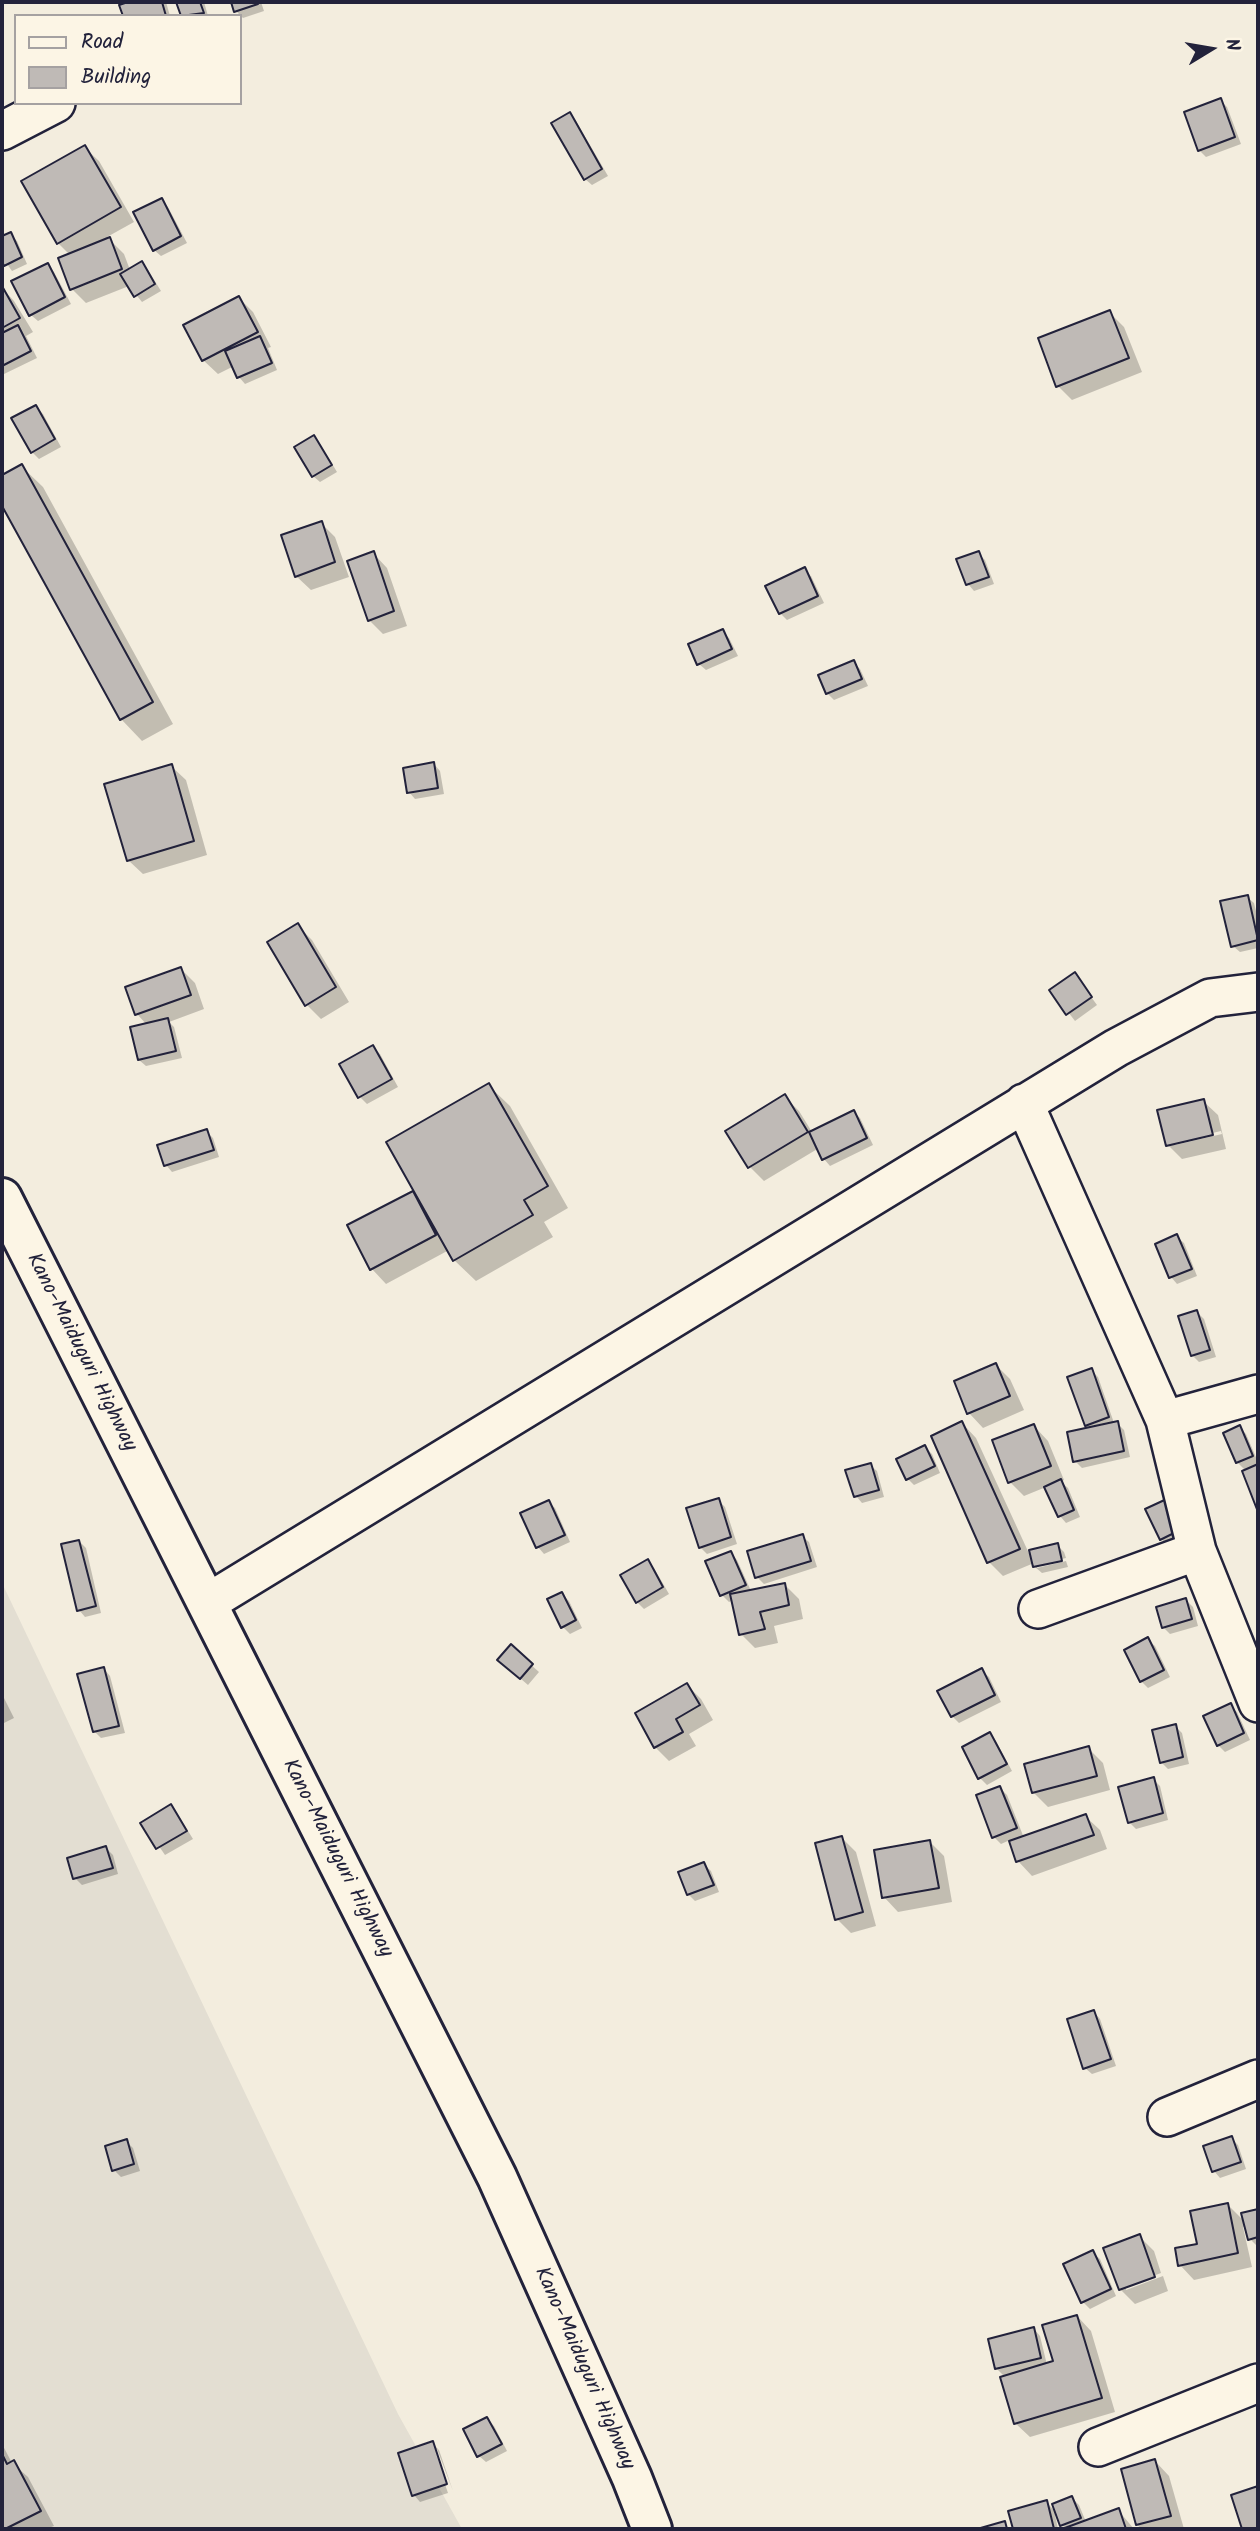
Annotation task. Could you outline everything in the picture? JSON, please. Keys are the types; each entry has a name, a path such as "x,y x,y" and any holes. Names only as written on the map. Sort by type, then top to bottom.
{"highway":[{"name":"Kano-Maiduguri Highway","path":"2,1198 497,2177 632,2478 652,2529"}],"street":[{"path":"2,131 52,105"},
{"path":"207,1603 1116,1048 1209,998 1258,992"},
{"path":"1024,1103 1165,1420 1197,1551 1258,1703"},
{"path":"1165,1420 1258,1394"},
{"path":"1038,1609 1197,1551"},
{"path":"1167,2117 1258,2079"},
{"path":"1098,2447 1258,2383"}],"shaded area":[{"path":"2,1583 398,2414 462,2529 2,2529"}],"building":[{"path":"128,2 162,2 165,14 122,14 119,5"},
{"path":"176,2 200,2 204,13 196,14 180,14"},
{"path":"231,2 257,2 258,4 234,12"},
{"path":"1221,98 1235,137 1198,151 1184,112"},
{"path":"570,112 602,169 584,180 551,123"},
{"path":"85,145 121,207 57,244 21,181"},
{"path":"162,198 181,236 153,251 133,212"},
{"path":"11,232 22,257 4,266 2,236"},
{"path":"110,237 122,269 70,290 58,258"},
{"path":"142,261 155,284 134,297 120,274"},
{"path":"48,263 65,297 29,316 11,281"},
{"path":"2,286 20,318 2,328"},
{"path":"239,296 258,332 202,361 183,325"},
{"path":"1110,310 1129,358 1056,387 1038,338"},
{"path":"18,325 31,351 2,366 2,333"},
{"path":"260,336 272,363 237,378 225,351"},
{"path":"36,405 55,439 31,453 11,418"},
{"path":"314,435 332,465 312,477 294,447"},
{"path":"22,464 153,702 120,720 2,506 2,475"},
{"path":"322,521 335,562 295,577 281,535"},
{"path":"374,551 394,611 368,621 347,561"},
{"path":"979,551 989,577 966,585 956,559"},
{"path":"805,567 818,596 779,614 765,586"},
{"path":"723,629 732,649 697,665 688,644"},
{"path":"854,660 862,679 826,694 818,675"},
{"path":"434,762 438,788 407,793 403,768"},
{"path":"172,764 194,841 127,861 104,784"},
{"path":"1248,895 1258,940 1231,947 1220,901"},
{"path":"298,923 336,987 305,1006 267,942"},
{"path":"181,967 191,995 135,1015 125,987"},
{"path":"1075,972 1092,997 1066,1015 1049,990"},
{"path":"168,1018 176,1051 138,1060 130,1027"},
{"path":"373,1045 392,1079 358,1098 339,1064"},
{"path":"489,1083 548,1186 524,1200 533,1215 453,1261 386,1142"},
{"path":"785,1094 808,1132 748,1168 725,1131"},
{"path":"1204,1099 1213,1135 1166,1146 1157,1110"},
{"path":"854,1110 867,1138 822,1160 809,1132"},
{"path":"207,1129 214,1150 164,1166 157,1145"},
{"path":"413,1191 436,1235 370,1270 347,1225"},
{"path":"1177,1234 1192,1269 1169,1278 1155,1244"},
{"path":"1197,1310 1210,1350 1191,1356 1178,1316"},
{"path":"996,1363 1010,1396 967,1414 954,1381"},
{"path":"1092,1368 1109,1417 1085,1426 1067,1377"},
{"path":"962,1421 1020,1549 987,1563 931,1436"},
{"path":"1118,1421 1124,1451 1073,1462 1067,1432"},
{"path":"1034,1424 1051,1466 1008,1483 992,1440"},
{"path":"1240,1425 1253,1456 1236,1463 1223,1433"},
{"path":"925,1445 935,1466 906,1480 896,1459"},
{"path":"871,1463 879,1490 854,1497 845,1470"},
{"path":"1258,1464 1258,1512 1242,1471"},
{"path":"1061,1479 1074,1510 1058,1517 1044,1487"},
{"path":"1171,1497 1186,1527 1160,1540 1145,1509"},
{"path":"719,1498 731,1537 699,1548 686,1508"},
{"path":"549,1500 565,1535 536,1548 520,1513"},
{"path":"803,1534 811,1561 755,1578 747,1551"},
{"path":"79,1540 96,1606 77,1611 61,1544"},
{"path":"1058,1543 1062,1561 1033,1567 1029,1550"},
{"path":"731,1551 746,1585 720,1596 705,1561"},
{"path":"648,1559 663,1587 636,1603 620,1575"},
{"path":"785,1583 789,1605 760,1612 765,1629 739,1635 730,1594"},
{"path":"562,1592 576,1620 561,1628 547,1599"},
{"path":"1186,1598 1192,1619 1162,1628 1156,1607"},
{"path":"1148,1637 1164,1670 1140,1682 1124,1650"},
{"path":"511,1644 533,1664 520,1679 497,1660"},
{"path":"104,1667 119,1726 93,1732 77,1674"},
{"path":"982,1668 995,1695 951,1717 937,1691"},
{"path":"687,1683 700,1705 676,1719 683,1732 654,1748 635,1713"},
{"path":"1231,1703 1244,1733 1217,1746 1203,1716"},
{"path":"1176,1724 1183,1757 1160,1763 1152,1730"},
{"path":"990,1732 1007,1764 978,1779 962,1747"},
{"path":"1089,1746 1097,1776 1032,1793 1024,1764"},
{"path":"1154,1777 1163,1813 1128,1823 1118,1787"},
{"path":"1000,1786 1017,1828 992,1838 976,1795"},
{"path":"171,1804 187,1831 156,1849 140,1823"},
{"path":"1086,1814 1094,1835 1016,1862 1009,1841"},
{"path":"842,1836 863,1912 835,1920 815,1843"},
{"path":"930,1840 939,1888 882,1898 874,1850"},
{"path":"106,1846 113,1868 73,1879 67,1858"},
{"path":"704,1862 714,1885 687,1895 678,1872"},
{"path":"1094,2010 1111,2059 1083,2069 1067,2019"},
{"path":"1232,2136 1241,2162 1212,2172 1203,2146"},
{"path":"127,2139 134,2164 112,2171 105,2146"},
{"path":"1228,2203 1238,2253 1178,2266 1175,2248 1197,2244 1190,2211"},
{"path":"1258,2209 1258,2237 1248,2240 1241,2213"},
{"path":"1140,2234 1155,2277 1119,2290 1103,2248"},
{"path":"1093,2250 1111,2289 1081,2303 1063,2264"},
{"path":"1077,2315 1102,2398 1014,2424 1000,2377 1053,2361 1042,2325"},
{"path":"1034,2327 1041,2358 995,2369 988,2339"},
{"path":"487,2417 502,2444 477,2457 463,2429"},
{"path":"433,2441 447,2484 412,2496 398,2453"},
{"path":"2,2454 7,2464 14,2460 41,2511 5,2529 2,2529"},
{"path":"1155,2459 1171,2516 1136,2525 1121,2469"},
{"path":"1258,2486 1258,2529 1242,2529 1231,2495"},
{"path":"1072,2496 1081,2518 1060,2526 1052,2504"},
{"path":"1047,2500 1054,2529 1013,2529 1008,2511"},
{"path":"1119,2508 1126,2529 1062,2529"},
{"path":"1005,2521 1007,2529 977,2529"}]}
